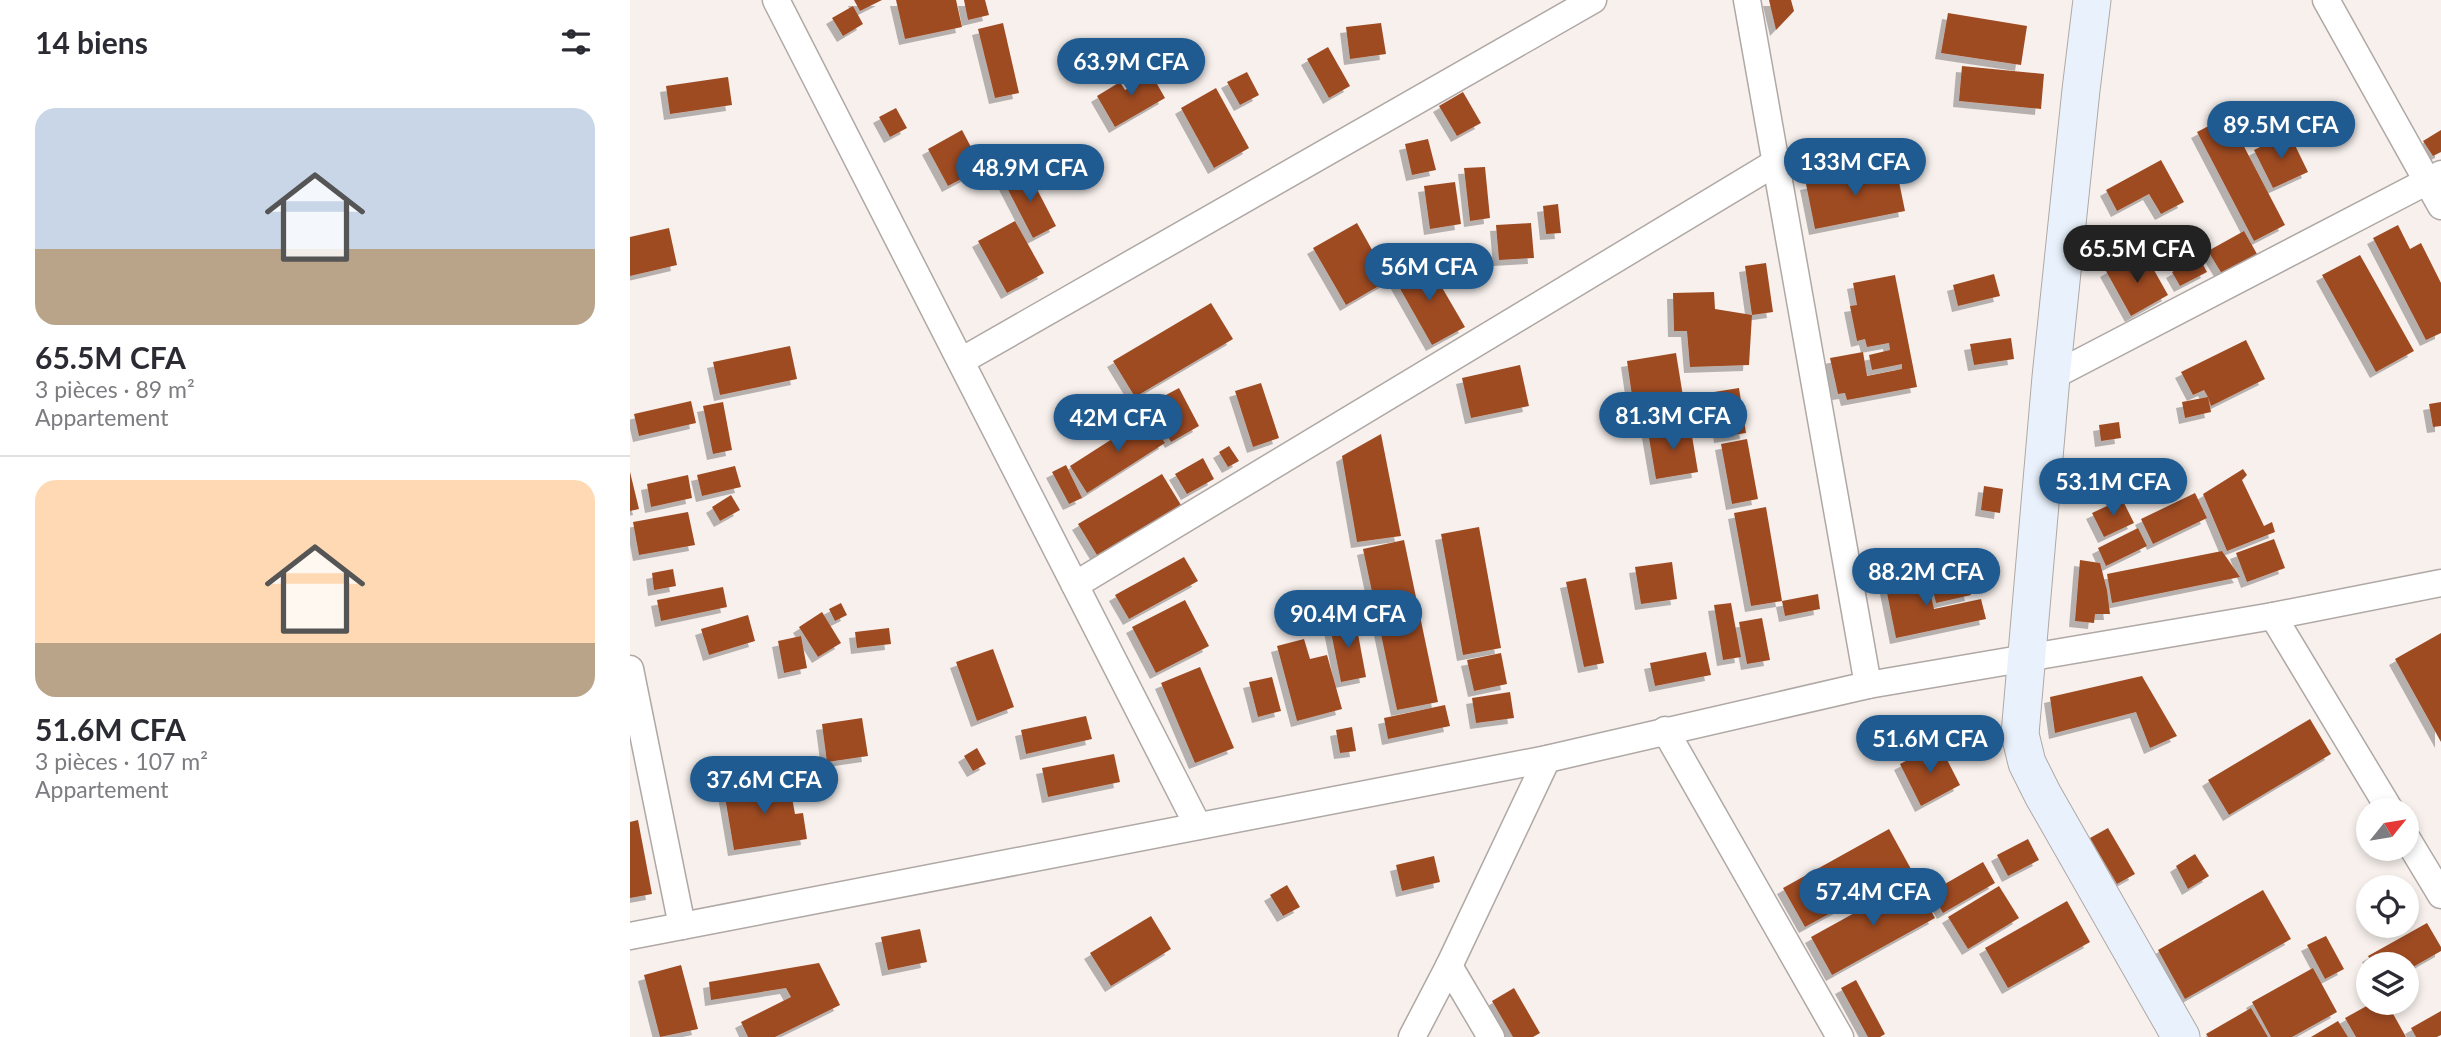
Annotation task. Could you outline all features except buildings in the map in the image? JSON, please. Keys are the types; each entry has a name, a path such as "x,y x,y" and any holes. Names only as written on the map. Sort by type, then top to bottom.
{"main road":[{"path":"2092,0 2051,377 2020,734 2027,763 2181,1037"}],"street":[{"path":"776,0 1198,826"},
{"path":"961,361 1593,0"},
{"path":"1747,0 1868,685"},
{"path":"2326,0 2435,178 2441,206"},
{"path":"1075,585 1775,163"},
{"path":"2051,377 2435,178"},
{"path":"630,936 1547,759 1868,685 2273,616 2441,583"},
{"path":"2273,616 2383,798"},
{"path":"630,669 682,926"},
{"path":"1665,730 1840,1037"},
{"path":"1412,1037 1449,966 1547,759"},
{"path":"2419,859 2441,895"},
{"path":"1449,966 1491,1037"}]}
